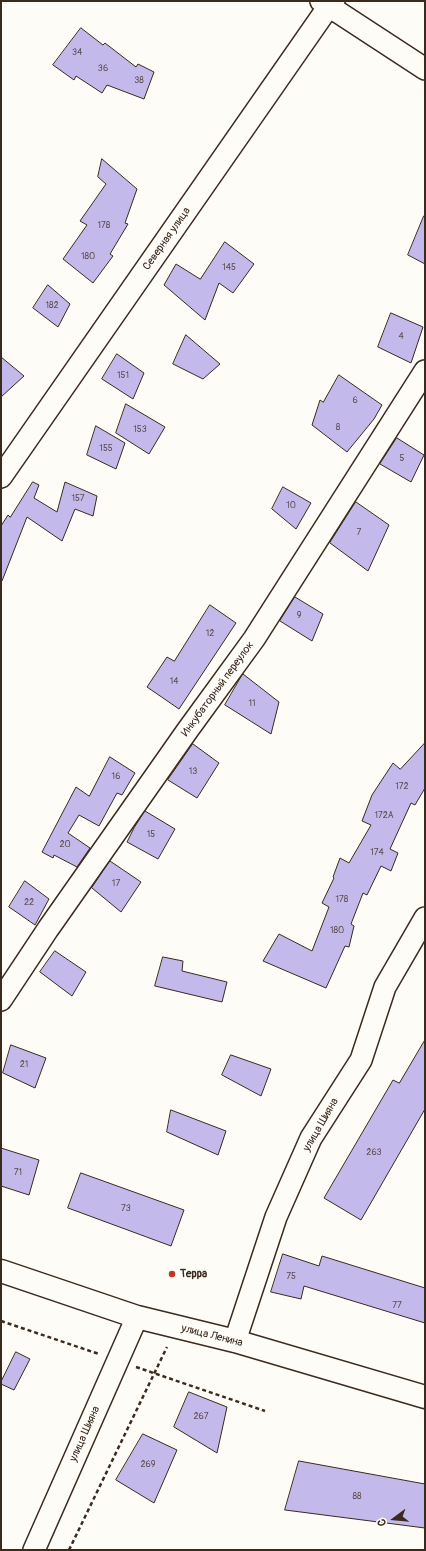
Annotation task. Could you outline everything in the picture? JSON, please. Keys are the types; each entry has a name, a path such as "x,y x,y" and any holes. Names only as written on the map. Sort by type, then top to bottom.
{"main road":[{"name":"улица Ленина","path":"1,1271 137,1317 235,1341 425,1397"}],"street":[{"path":"328,3 425,68"},
{"name":"Северная улица","path":"1,477 328,3"},
{"name":"Инкубаторный переулок","path":"1,1000 53,922 187,731 254,639 425,371"},
{"name":"улица Шияна","path":"235,1341 276,1218 311,1138 362,1060 385,987 425,918"},
{"name":"улица Шияна","path":"34,1550 137,1317"}],"path":[{"path":"69,1550 167,1347"}],"building":[{"path":"81,28 103,45 105,43 136,67 138,64 154,72 144,99 107,85 102,93 76,76 74,80 53,65"},
{"path":"102,159 137,189 125,223 128,224 110,254 113,256 93,283 63,259 87,225 80,221 106,184 98,177"},
{"path":"425,216 425,264 408,255"},
{"path":"225,242 254,264 233,293 219,283 205,320 164,285 176,264 200,279"},
{"path":"48,285 70,304 58,327 33,308"},
{"path":"391,313 423,327 411,363 378,347"},
{"path":"186,335 220,364 203,379 173,364"},
{"path":"117,354 144,373 133,399 102,379"},
{"path":"1,357 24,376 1,397"},
{"path":"339,375 382,405 374,419 347,452 312,425 320,400 323,402"},
{"path":"126,404 165,427 149,454 116,433"},
{"path":"96,426 125,443 116,469 87,455"},
{"path":"397,438 424,455 411,482 380,464"},
{"path":"33,482 39,485 34,498 57,512 65,482 97,496 93,516 75,509 62,541 27,517 1,581 1,526 8,515 10,517"},
{"path":"283,487 311,503 296,529 272,509"},
{"path":"356,502 389,525 368,571 330,543"},
{"path":"295,597 323,614 312,641 280,621"},
{"path":"210,605 236,623 179,709 147,687 167,657 174,661"},
{"path":"243,674 279,702 271,734 225,705"},
{"path":"425,743 425,788 415,805 411,803 390,849 398,853 391,871 381,866 367,895 363,893 351,924 354,926 349,947 345,946 326,988 263,961 279,934 312,951 329,907 322,903 334,878 333,877 340,858 349,863 371,825 362,821 372,795 393,763 400,769"},
{"path":"193,744 219,763 197,798 168,780"},
{"path":"110,757 135,773 122,795 117,793 99,826 79,815 68,833 90,848 77,867 54,855 53,858 42,852 76,787 89,796"},
{"path":"145,811 175,829 158,859 127,842"},
{"path":"110,861 141,882 121,912 92,888"},
{"path":"25,881 49,899 35,925 9,907"},
{"path":"55,951 86,972 72,996 40,972"},
{"path":"163,957 183,961 182,971 227,982 222,1002 155,986"},
{"path":"425,1040 425,1109 361,1220 324,1198 393,1080 399,1083"},
{"path":"11,1045 46,1058 35,1088 3,1073"},
{"path":"231,1055 271,1069 261,1096 222,1075"},
{"path":"171,1110 226,1131 218,1155 167,1132"},
{"path":"1,1148 39,1160 29,1195 1,1186"},
{"path":"81,1173 184,1210 171,1246 68,1208"},
{"path":"283,1254 319,1266 322,1256 425,1288 425,1323 304,1286 301,1299 271,1292"},
{"path":"16,1352 30,1359 14,1390 1,1384 1,1382"},
{"path":"189,1392 227,1407 217,1453 174,1427"},
{"path":"143,1434 177,1450 154,1503 116,1480"},
{"path":"299,1461 425,1484 425,1528 285,1510"}],"place":[{"name":"Терра","path":"172,1274"}]}
